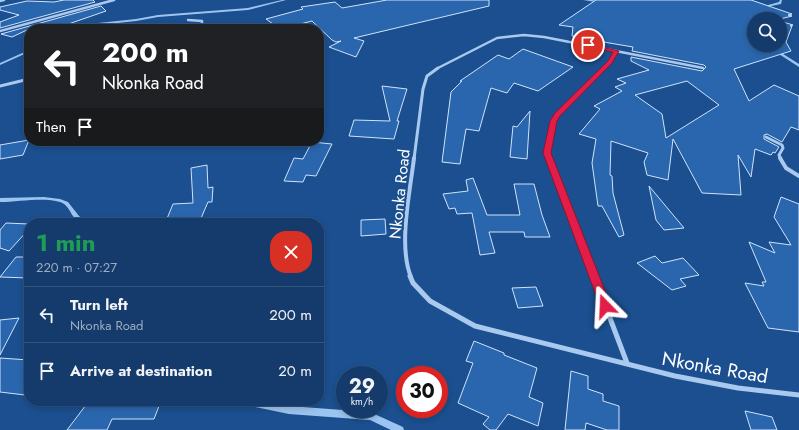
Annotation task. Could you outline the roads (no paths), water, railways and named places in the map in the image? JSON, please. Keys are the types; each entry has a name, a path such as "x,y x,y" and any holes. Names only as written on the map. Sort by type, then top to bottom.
{"street":[{"path":"0,1 4,0"},
{"path":"0,30 114,0"},
{"path":"188,20 202,21 202,24"},
{"name":"Nkonka Road","path":"703,68 544,37 524,35 496,38 458,57 427,76 423,89 406,233 406,266 413,283 430,301 475,326 675,376 738,388 799,395"},
{"path":"616,51 610,62 557,115 553,121 547,153 627,363"},
{"path":"0,86 24,80"},
{"path":"766,137 782,144 779,155 783,166 787,170 799,176"}],"waterway":[{"path":"98,24 158,16 248,9 285,0"},
{"path":"584,0 602,2"},
{"path":"762,7 780,3 781,0"},
{"path":"778,52 799,66"},
{"path":"0,64 24,53"},
{"path":"0,200 53,199 66,203 78,218"},
{"path":"270,406 289,410 370,416 400,430"}]}
